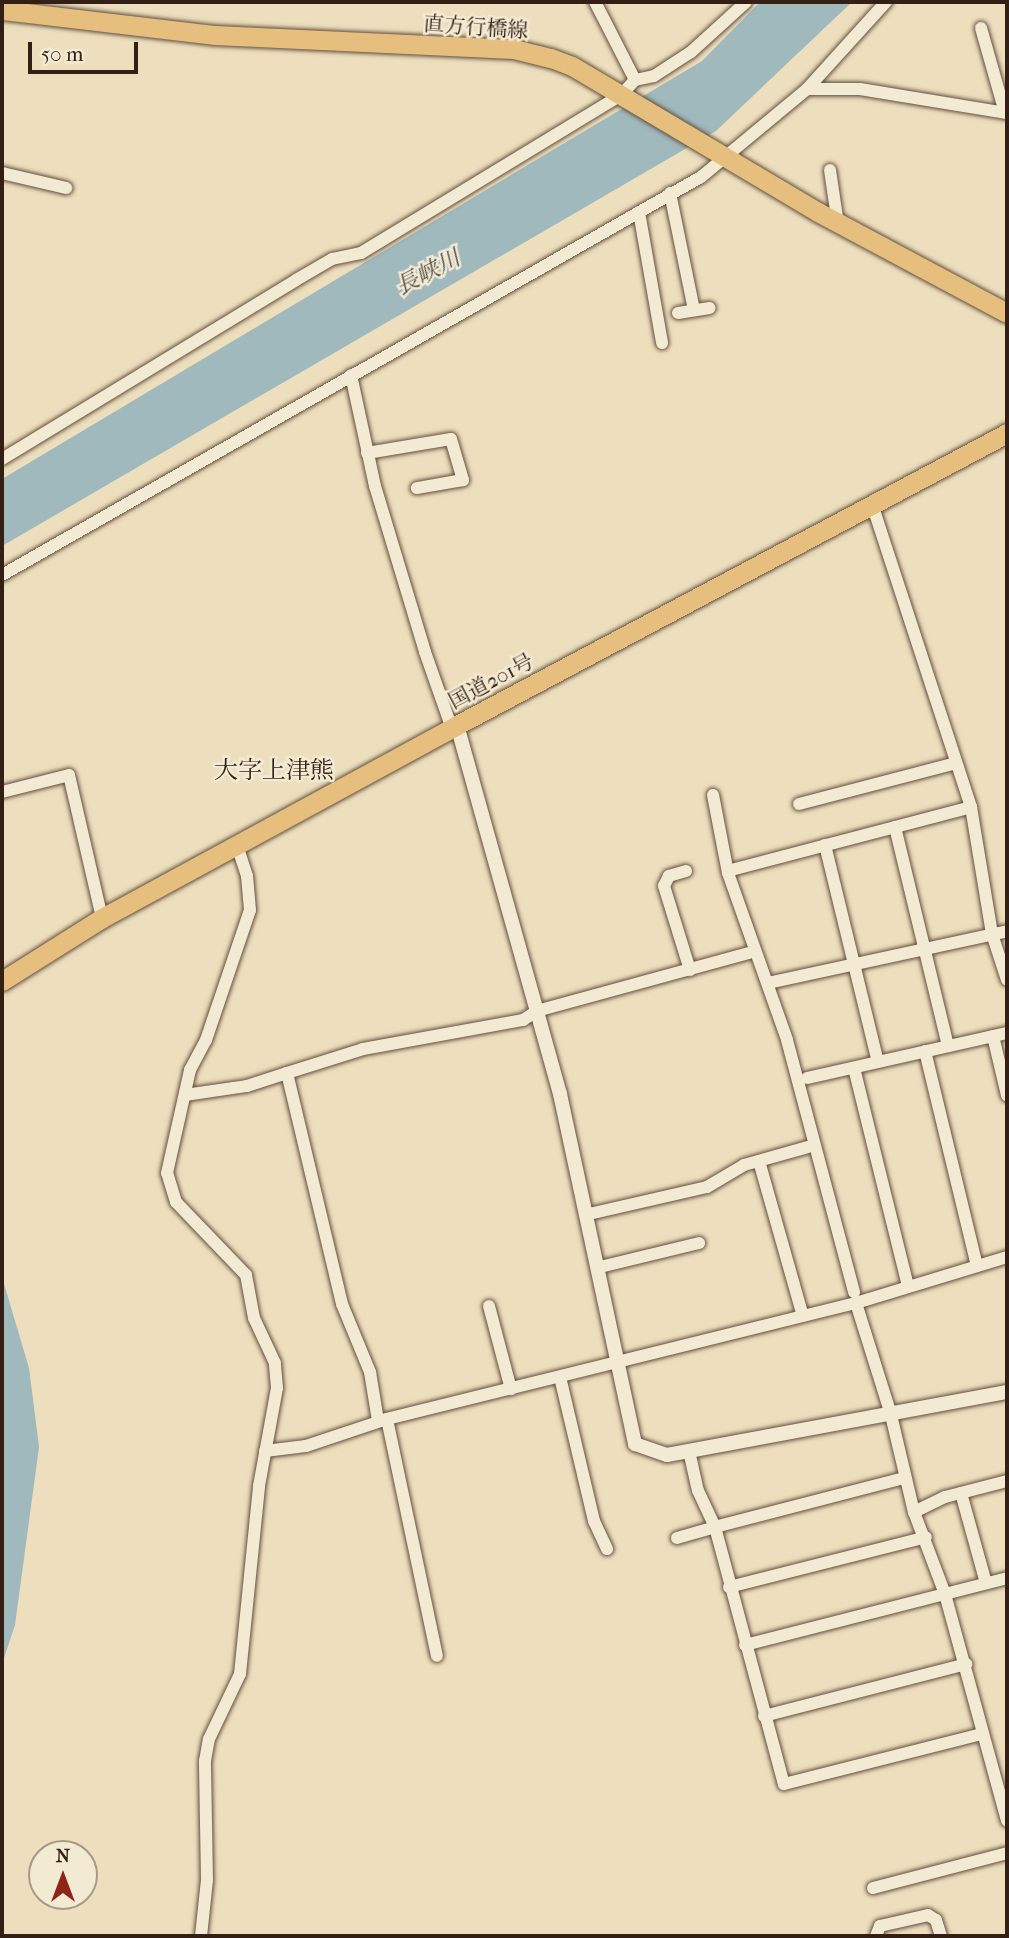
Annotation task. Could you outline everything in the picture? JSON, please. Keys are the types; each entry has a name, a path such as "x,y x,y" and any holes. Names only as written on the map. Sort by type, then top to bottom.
{"main road":[{"name":"直方行橋線","path":"2,10 226,36 514,49 572,66 838,224 1007,313"},
{"name":"国道201号","path":"2,981 102,918 457,725 873,508 1007,433"}],"street":[{"path":"2,459 332,259 361,253 627,99 635,80 595,2"},
{"path":"635,80 654,76 691,52 746,2"},
{"path":"2,575 670,193 807,89 886,2"},
{"path":"807,89 860,89 1006,113 981,28"},
{"path":"830,170 838,224"},
{"path":"2,173 66,188"},
{"path":"670,193 694,310"},
{"path":"639,212 663,343"},
{"path":"678,313 710,308"},
{"path":"351,374 367,453 425,652 449,720 457,725 537,1011 589,1214 635,1444 667,1455 1007,1392"},
{"path":"367,453 451,439 463,480 417,488"},
{"path":"873,508 971,807 992,934 1007,980"},
{"path":"799,804 957,764"},
{"path":"2,792 69,775 102,918"},
{"path":"713,795 728,873 753,952 787,1040 855,1298 891,1415 904,1478 945,1594 1007,1821"},
{"path":"735,869 971,807"},
{"path":"895,827 948,1046"},
{"path":"201,1936 207,1881 205,1761 209,1739 240,1674 265,1451 274,1413 275,1363 254,1318 246,1275 176,1202 168,1185 170,1154 184,1096 250,910 247,876 237,845"},
{"path":"825,845 878,1062"},
{"path":"686,871 669,876 664,886 690,970"},
{"path":"772,982 1007,931"},
{"path":"184,1096 247,1086 363,1049 523,1020 537,1011 753,952"},
{"path":"807,1078 1007,1033"},
{"path":"993,1036 1007,1095"},
{"path":"925,1051 977,1266"},
{"path":"854,1068 908,1286"},
{"path":"286,1073 342,1304 369,1372 382,1420 437,1656"},
{"path":"589,1214 707,1187 759,1161 808,1147"},
{"path":"759,1161 803,1316"},
{"path":"600,1267 699,1243"},
{"path":"265,1451 306,1446 382,1420 803,1316 855,1298 908,1286 1007,1257"},
{"path":"489,1306 511,1389"},
{"path":"560,1377 594,1521 607,1549"},
{"path":"689,1451 698,1491 715,1527 784,1784 982,1734"},
{"path":"677,1538 904,1478"},
{"path":"914,1512 961,1493 1007,1481"},
{"path":"961,1493 986,1583"},
{"path":"729,1587 926,1537"},
{"path":"745,1645 1007,1578"},
{"path":"764,1716 965,1664"},
{"path":"873,1888 1007,1853"},
{"path":"876,1936 880,1926 928,1915 936,1920 941,1936"}],"water":[{"name":"長峡川","path":"760,2 852,2 716,131 2,546 2,479 702,61"},
{"path":"2,1277 29,1368 39,1447 15,1625 2,1664"}],"district":[{"name":"大字上津熊","path":"274,771"}]}
